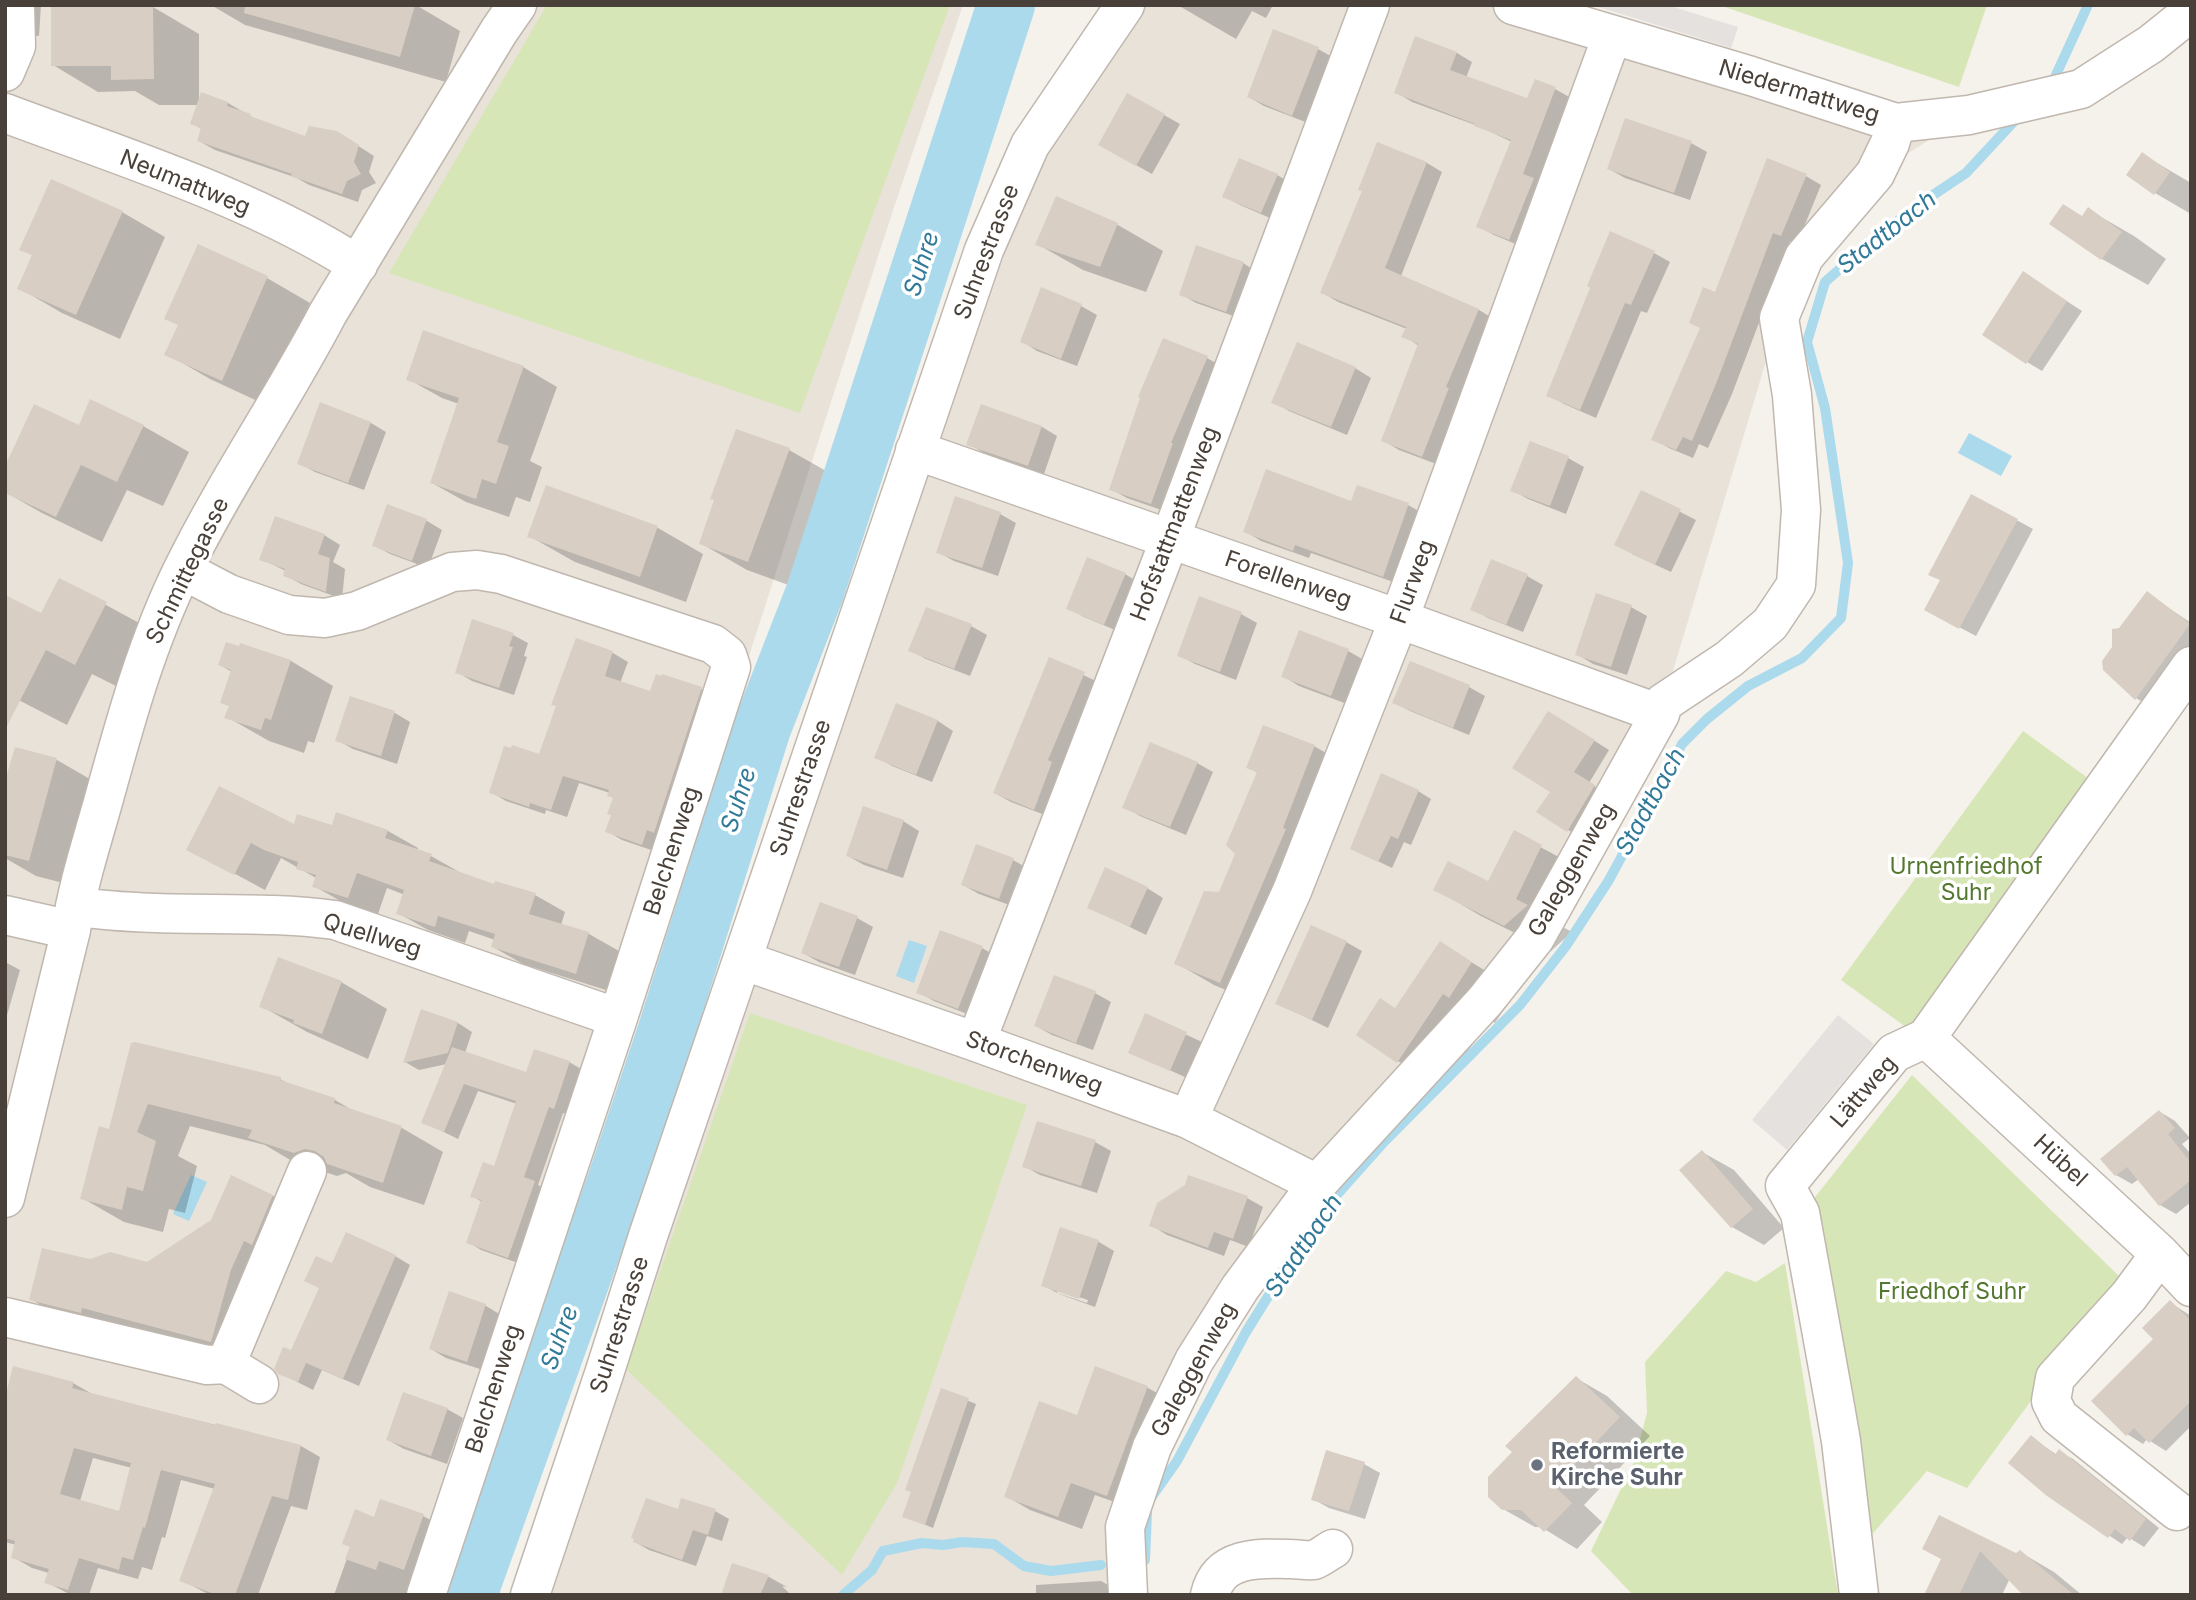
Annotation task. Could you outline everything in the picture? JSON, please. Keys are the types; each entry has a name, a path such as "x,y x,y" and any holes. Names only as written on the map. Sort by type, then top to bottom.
{"street":[{"path":"5,72 16,46 15,5"},
{"name":"Schmittegasse","path":"7,1183 73,918 141,671 183,570 205,525 358,265 517,5"},
{"name":"Suhrestrasse","path":"530,1595 652,1223 984,250 1030,145 1125,5"},
{"name":"Hofstattmattenweg","path":"976,1042 1170,539 1370,5"},
{"name":"Niedermattweg","path":"1513,5 1896,122 1969,115 2081,89 2151,44 2191,12"},
{"name":"Flurweg","path":"1188,1119 1292,891 1399,619 1612,36"},
{"name":"Neumattweg","path":"5,113 175,177 269,217 325,244 358,265"},
{"name":"Galeggenweg","path":"1128,1595 1125,1527 1152,1447 1194,1361 1240,1288 1317,1184 1485,1001 1535,938 1660,714 1663,703 1729,659 1770,624 1796,585 1801,510 1792,395 1779,318 1804,257 1875,174 1890,143 1896,122"},
{"name":"Forellenweg","path":"915,450 1399,619 1660,714"},
{"name":"Belchenweg","path":"183,570 229,594 277,611 289,615 325,618 358,611 452,572 477,570 501,574 713,644 727,654 732,667 426,1595"},
{"name":"Lättweg","path":"1859,1595 1841,1441 1800,1213 1785,1186 1894,1053 1926,1038 2191,666"},
{"name":"Quellweg","path":"5,915 73,918 98,911 297,915 335,920 618,1018"},
{"name":"Storchenweg","path":"742,960 1188,1119 1317,1184"},
{"name":"Hübel","path":"1926,1038 2160,1254 2191,1287"},
{"path":"226,1364 307,1171"},
{"path":"2160,1254 2129,1296 2055,1378 2051,1401 2059,1417 2177,1511"},
{"path":"5,1317 207,1365 226,1364 259,1384"},
{"path":"1210,1595 1223,1570 1240,1561 1277,1558 1315,1560 1333,1549"}],"shaded area":[{"path":"5,5 963,5 894,207 630,1024 437,1595 5,1595"},
{"path":"1125,5 1513,5 1827,99 1969,115 1875,174 1779,318 1660,714 1535,938 1317,1184 1152,1447 1128,1595 530,1595 1030,145"},
{"path":"1592,5 1667,5 1738,27 1731,48"},
{"path":"1838,1015 1874,1044 1787,1150 1752,1120"}],"green space":[{"path":"547,5 950,5 800,413 389,273"},
{"path":"1719,5 1987,5 1959,87"},
{"name":"Urnenfriedhof Suhr","path":"2023,731 2092,781 1910,1030 1841,980"},
{"path":"750,1013 1027,1105 897,1483 842,1575 626,1369"},
{"name":"Friedhof Suhr","path":"1912,1075 2121,1278 1967,1488 1927,1471 1868,1539 1808,1206"},
{"path":"1785,1263 1838,1595 1633,1595 1591,1551 1634,1462 1647,1413 1645,1362 1726,1271 1756,1282"}],"water":[{"path":"1969,433 2012,456 2001,476 1958,453"},
{"path":"909,940 927,946 914,983 896,976"},
{"path":"191,1175 207,1182 189,1221 173,1214"}],"building":[{"path":"153,5 154,79 111,80 111,66 51,66 51,6"},
{"path":"245,5 415,5 400,57 244,13"},
{"path":"1273,29 1319,47 1292,116 1247,97"},
{"path":"1415,36 1457,52 1450,70 1527,98 1535,79 1556,87 1523,174 1534,178 1509,240 1476,227 1511,140 1394,93"},
{"path":"201,92 228,102 227,106 251,114 250,116 305,136 309,126 337,131 359,145 354,162 361,174 347,181 342,194 197,141 201,128 190,124"},
{"path":"1127,93 1165,114 1136,166 1098,145"},
{"path":"1625,118 1692,141 1674,193 1607,169"},
{"path":"1377,142 1427,162 1385,268 1479,309 1446,387 1449,388 1422,457 1381,441 1418,344 1401,337 1406,327 1320,293 1362,191 1358,190"},
{"path":"2142,152 2170,172 2154,195 2126,175"},
{"path":"1239,158 1278,174 1261,213 1222,197"},
{"path":"1767,158 1807,174 1781,236 1773,233 1692,441 1683,437 1676,450 1651,440 1700,328 1689,323 1703,287 1715,292"},
{"path":"51,179 123,211 76,315 17,289 32,255 19,250"},
{"path":"1056,196 1118,223 1100,267 1035,245"},
{"path":"2063,204 2082,216 2088,207 2122,232 2101,260 2049,224"},
{"path":"1610,231 1655,251 1631,305 1625,303 1580,410 1546,396"},
{"path":"198,244 268,276 222,381 164,355 178,325 164,319"},
{"path":"1196,245 1244,262 1226,312 1179,295"},
{"path":"2023,271 2067,301 2026,364 1982,335"},
{"path":"1041,287 1082,304 1061,359 1020,342"},
{"path":"423,330 524,366 497,442 509,446 496,484 482,479 476,499 430,483 459,398 406,380"},
{"path":"1163,338 1208,356 1171,443 1151,504 1109,490 1140,398 1138,397"},
{"path":"1297,342 1356,367 1331,427 1271,403"},
{"path":"90,399 144,425 117,482 81,465 56,517 5,493 5,466 34,404 79,425"},
{"path":"320,402 371,422 348,483 297,464"},
{"path":"981,404 1042,426 1028,466 966,445"},
{"path":"736,429 790,448 748,562 699,544 714,500 710,499"},
{"path":"1530,441 1569,456 1550,506 1510,491"},
{"path":"1266,469 1351,501 1357,485 1409,503 1383,577 1295,545 1293,551 1243,532"},
{"path":"546,485 658,526 640,577 527,537"},
{"path":"1641,490 1681,509 1655,565 1614,545"},
{"path":"1971,494 2018,519 1959,629 1924,610 1940,580 1928,575"},
{"path":"955,496 1001,512 982,568 936,553"},
{"path":"387,504 427,519 412,561 372,546"},
{"path":"275,516 325,534 318,554 330,558 326,592 283,576 285,569 259,560"},
{"path":"1087,557 1126,573 1104,625 1066,609"},
{"path":"1491,559 1528,574 1506,625 1470,610"},
{"path":"59,578 107,602 75,665 46,650 5,730 5,595 41,613"},
{"path":"2147,591 2190,624 2135,700 2103,670 2102,661 2112,647 2112,629 2119,628"},
{"path":"1596,593 1632,605 1611,667 1575,655"},
{"path":"1199,596 1242,612 1220,672 1177,656"},
{"path":"926,607 972,624 954,669 908,651"},
{"path":"472,619 514,633 509,646 513,647 499,688 455,673"},
{"path":"1299,630 1349,649 1331,696 1281,677"},
{"path":"576,638 613,651 605,676 650,691 656,674 702,687 654,833 647,830 642,845 605,832 611,815 607,814 613,798 607,796 609,790 563,776 551,810 530,803 529,807 489,793 504,746 511,748 512,745 539,754 556,706 551,705"},
{"path":"226,642 239,646 240,643 291,660 271,720 265,718 261,730 224,718 229,706 220,703 231,670 218,665"},
{"path":"1049,657 1085,672 1048,760 1052,762 1034,810 993,793"},
{"path":"1410,661 1470,685 1453,728 1392,703"},
{"path":"350,696 395,711 381,756 335,741"},
{"path":"896,703 938,720 916,775 874,758"},
{"path":"1548,711 1595,740 1574,772 1595,785 1567,832 1536,812 1550,792 1512,768"},
{"path":"1263,725 1315,745 1283,828 1286,829 1220,983 1174,964 1204,891 1219,892 1235,854 1226,845 1257,772 1246,768"},
{"path":"1150,742 1198,762 1170,827 1122,808"},
{"path":"15,747 57,758 29,861 5,855 5,781"},
{"path":"1381,773 1419,790 1398,839 1391,836 1378,862 1350,849"},
{"path":"219,786 294,824 297,814 332,825 336,812 388,830 385,838 432,854 429,861 494,884 495,881 536,893 529,914 589,932 576,974 491,947 495,934 438,916 435,927 396,914 404,890 357,873 348,898 312,887 316,875 296,869 298,862 251,843 234,875 186,850"},
{"path":"863,806 904,820 887,870 846,856"},
{"path":"1514,830 1542,845 1516,899 1528,905 1504,926 1433,890 1448,861 1488,881"},
{"path":"976,844 1014,858 999,899 961,885"},
{"path":"1105,867 1148,887 1130,927 1087,908"},
{"path":"820,902 858,916 839,967 801,953"},
{"path":"1311,925 1347,941 1312,1020 1275,1004"},
{"path":"940,930 983,946 958,1009 916,993"},
{"path":"1440,941 1472,962 1449,998 1443,994 1397,1063 1356,1035 1380,998 1395,1008"},
{"path":"278,957 342,981 322,1034 259,1007"},
{"path":"1054,975 1096,991 1076,1043 1034,1026"},
{"path":"421,1009 458,1022 448,1053 403,1063"},
{"path":"1145,1013 1187,1032 1170,1071 1128,1053"},
{"path":"131,1043 281,1077 280,1080 335,1098 334,1103 402,1126 383,1183 327,1164 324,1157 315,1151 305,1149 294,1153 248,1138 252,1130 148,1104 137,1132 156,1141 143,1191 127,1187 122,1210 80,1199 99,1126 109,1129"},
{"path":"452,1047 526,1072 534,1049 570,1061 554,1109 549,1107 524,1177 535,1181 508,1258 466,1243 481,1200 470,1197 483,1162 494,1166 516,1101 464,1084 444,1132 421,1123"},
{"path":"2159,1110 2175,1128 2168,1134 2191,1163 2191,1180 2159,1206 2127,1167 2115,1176 2100,1159"},
{"path":"1037,1121 1096,1140 1081,1186 1022,1167"},
{"path":"1702,1150 1753,1209 1731,1228 1679,1170"},
{"path":"231,1175 273,1195 252,1245 244,1241 231,1270 211,1342 82,1308 81,1313 29,1300 42,1248 90,1259 110,1252 147,1262 211,1220"},
{"path":"1188,1175 1248,1196 1233,1239 1214,1232 1208,1248 1149,1226 1157,1203 1185,1185"},
{"path":"1060,1227 1099,1240 1079,1299 1041,1286"},
{"path":"346,1232 396,1255 343,1379 306,1363 298,1382 278,1374 274,1369 283,1347 291,1350 319,1288 304,1281 316,1256 332,1263"},
{"path":"449,1291 486,1304 467,1362 429,1349"},
{"path":"2170,1300 2191,1321 2191,1401 2149,1443 2134,1428 2126,1436 2091,1401 2153,1339 2142,1328"},
{"path":"13,1366 74,1382 72,1388 301,1445 288,1500 272,1496 235,1595 217,1595 179,1581 215,1484 161,1470 133,1560 122,1557 119,1570 79,1558 68,1590 44,1583 49,1569 11,1558 15,1541 5,1538 5,1398","holes":["74,1448 131,1463 119,1511 60,1494"]},
{"path":"1095,1366 1148,1386 1107,1496 1071,1483 1058,1517 1004,1497 1039,1401 1077,1415"},
{"name":"Reformierte Kirche Suhr","path":"1576,1376 1620,1417 1554,1486 1572,1503 1544,1532 1521,1510 1502,1510 1488,1497 1488,1477 1512,1452 1505,1446"},
{"path":"941,1388 969,1398 925,1525 902,1517 911,1492 905,1490"},
{"path":"403,1392 448,1408 431,1456 386,1440"},
{"path":"2031,1435 2055,1455 2059,1449 2146,1519 2130,1541 2115,1529 2108,1538 2047,1496 2008,1463"},
{"path":"1326,1450 1365,1462 1349,1511 1311,1500"},
{"path":"646,1498 678,1509 681,1498 716,1509 708,1535 693,1530 682,1560 633,1542 634,1539 631,1538"},
{"path":"380,1499 424,1514 404,1570 379,1561 376,1570 345,1559 350,1547 342,1544 355,1509 374,1517"},
{"path":"1939,1515 2016,1553 2020,1550 2074,1595 2023,1595 1980,1551 1959,1595 1924,1595 1941,1559 1922,1549"},
{"path":"732,1563 769,1575 760,1595 721,1595"}],"waterway":[{"name":"Suhre","path":"468,1595 616,1182 762,728 815,592 1006,5"},
{"name":"Stadtbach","path":"2050,83 2088,5"},
{"name":"Stadtbach","path":"1151,1498 1177,1461 1246,1332 1318,1216 1384,1142 1520,1005 1566,946 1609,880 1682,744 1707,719 1748,686 1802,658 1841,618 1848,563 1825,408 1807,342 1825,282 1918,205 1966,173 2018,117"},
{"name":"Stadtbach","path":"1145,1560 1147,1512"},
{"path":"843,1595 872,1570 883,1551 922,1543 994,1544 1024,1566 1051,1571 1101,1565"}],"place":[{"name":"Reformierte Kirche Suhr","path":"1537,1465"}]}
